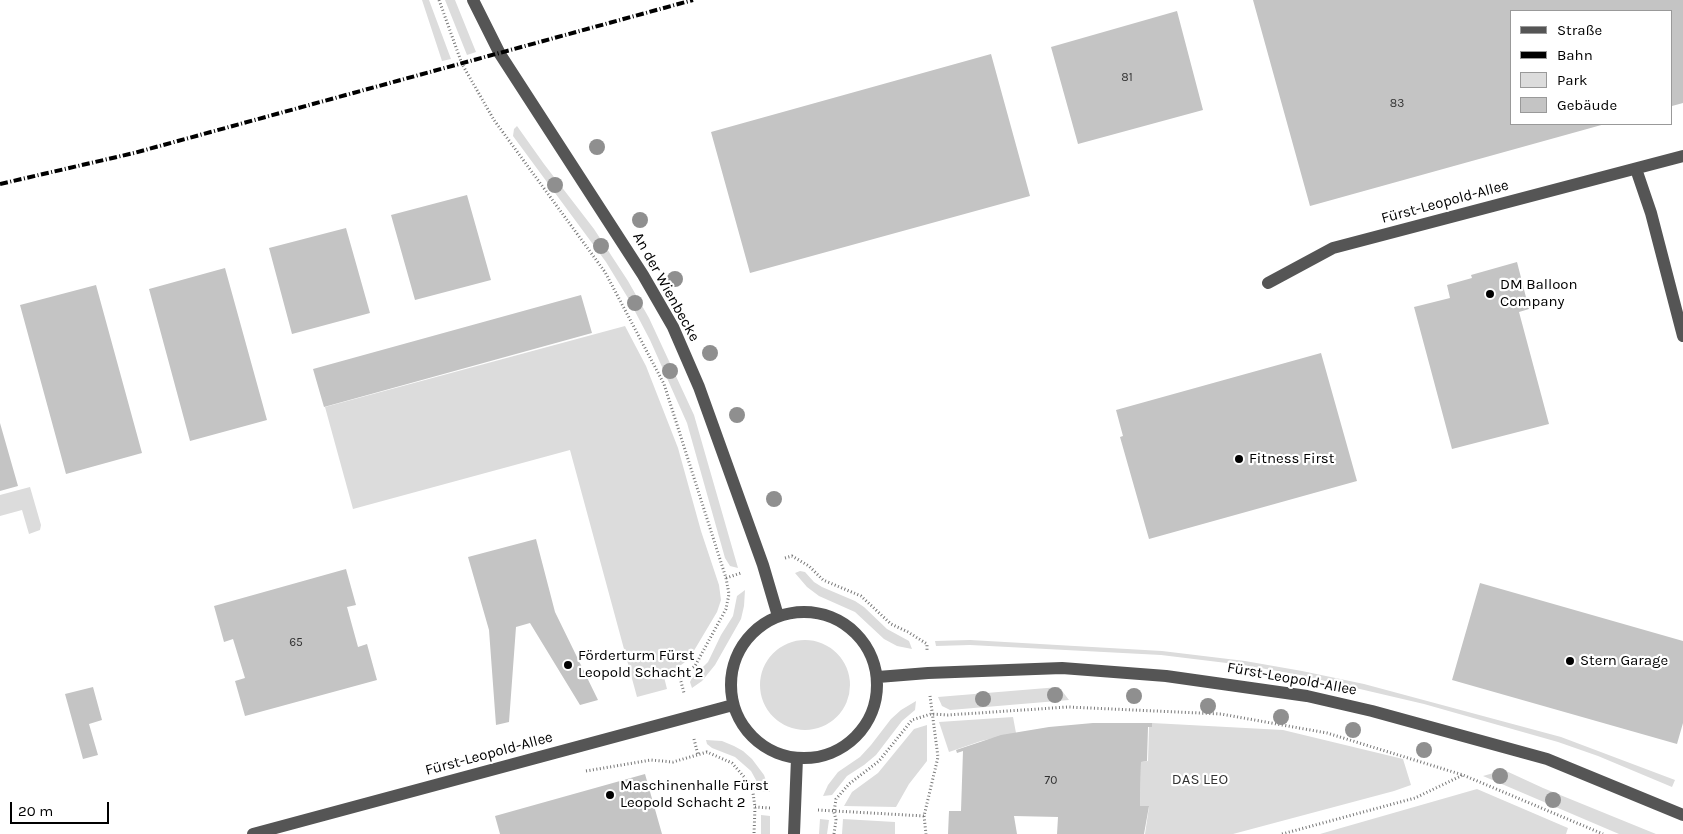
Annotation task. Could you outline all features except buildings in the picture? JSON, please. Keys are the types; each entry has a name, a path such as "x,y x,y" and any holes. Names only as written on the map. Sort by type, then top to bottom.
{"street":[{"name":"An der Wienbecke","path":"473,0 500,54 643,275 673,327 699,387 763,565 778,616"},
{"name":"Fürst-Leopold-Allee","path":"1268,283 1333,248 1683,156"},
{"path":"1636,169 1651,213 1683,336"},
{"path":"800,611 822,613 843,622 860,636 872,655 878,677 876,701 868,724 851,743 830,755 806,759 782,756 760,744 743,727 733,705 730,683 734,662 744,642 759,627 778,616 800,611"},
{"name":"Fürst-Leopold-Allee","path":"878,677 928,672 1062,668 1166,676 1307,696 1372,711 1547,759 1683,815"},
{"name":"Fürst-Leopold-Allee","path":"253,834 733,705"},
{"path":"794,834 797,758"}],"path":[{"path":"439,0 462,64 494,120 605,272 664,384 726,578 729,594 726,609 695,666 680,678 683,688"},
{"path":"792,556 809,566 823,580 861,596 891,624 927,644"},
{"path":"834,834 836,799 849,784 879,761 912,720 932,714 948,715 1068,707 1221,714 1327,733 1463,775 1603,834"},
{"path":"926,834 924,816 938,757 932,714"},
{"path":"579,772 651,760 674,762 707,752 732,763 752,786 755,807 754,834"},
{"path":"1282,834 1415,798 1463,775"},
{"path":"834,812 924,816"}],"green space":[{"path":"422,0 429,0 451,59 442,61"},
{"path":"445,0 455,0 476,52 467,55"},
{"path":"517,126 594,229 628,281 649,318 694,415 738,568 730,566 725,558 687,423 650,340 606,262 513,136 514,129"},
{"path":"625,326 646,366 678,448 701,531 719,585 721,600 717,612 689,659 677,668 663,673 667,689 637,697 570,450 353,509 325,407"},
{"path":"30,487 41,525 40,530 29,534 22,510 0,516 0,495"},
{"path":"805,572 814,582 822,587 855,601 864,607 887,629 909,641 912,649 897,646 884,639 855,612 819,596 807,587 795,573"},
{"path":"745,590 741,619 715,665 702,681 692,688 690,682 692,678 708,662 733,616 737,596"},
{"path":"805,640 822,643 837,653 847,668 850,685 847,702 837,717 822,727 805,730 788,727 773,717 763,702 760,685 763,668 773,653 788,643"},
{"path":"970,640 1162,651 1245,661 1302,671 1364,684 1561,737 1675,780 1672,787 1598,756 1558,742 1424,704 1300,675 1243,665 1161,655 970,645 936,646 935,641"},
{"path":"1059,687 1069,700 950,710 942,706 938,697"},
{"path":"916,701 915,710 902,721 876,755 847,776 832,795 823,796 828,785 838,772 860,757 891,719"},
{"path":"1013,717 1016,733 981,741 949,752 939,722"},
{"name":"DAS LEO","path":"1152,723 1283,730 1403,759 1411,785 1233,834 1145,834 1149,807 1140,806 1141,762 1148,761 1149,727 1152,726"},
{"path":"927,725 927,761 909,784 896,807 844,806 852,792 878,773 914,729"},
{"path":"706,740 722,741 743,751 752,759 764,775 770,792 762,791 751,771 735,757 712,748 707,744"},
{"path":"1504,770 1656,834 1619,834 1483,776"},
{"path":"1477,789 1568,828 1566,834 1320,834"},
{"path":"761,815 770,816 770,834 761,834"},
{"path":"820,819 829,820 827,834 819,834"},
{"path":"843,819 895,822 895,834 842,834"}],"railway":[{"path":"0,184 134,153 693,0"}],"place":[{"name":"DM Balloon Company","path":"1490,294"},
{"name":"Fitness First","path":"1239,459"},
{"name":"Stern Garage","path":"1570,661"},
{"name":"Förderturm Fürst Leopold Schacht 2","path":"568,665"},
{"name":"Maschinenhalle Fürst Leopold Schacht 2","path":"610,795"}]}
